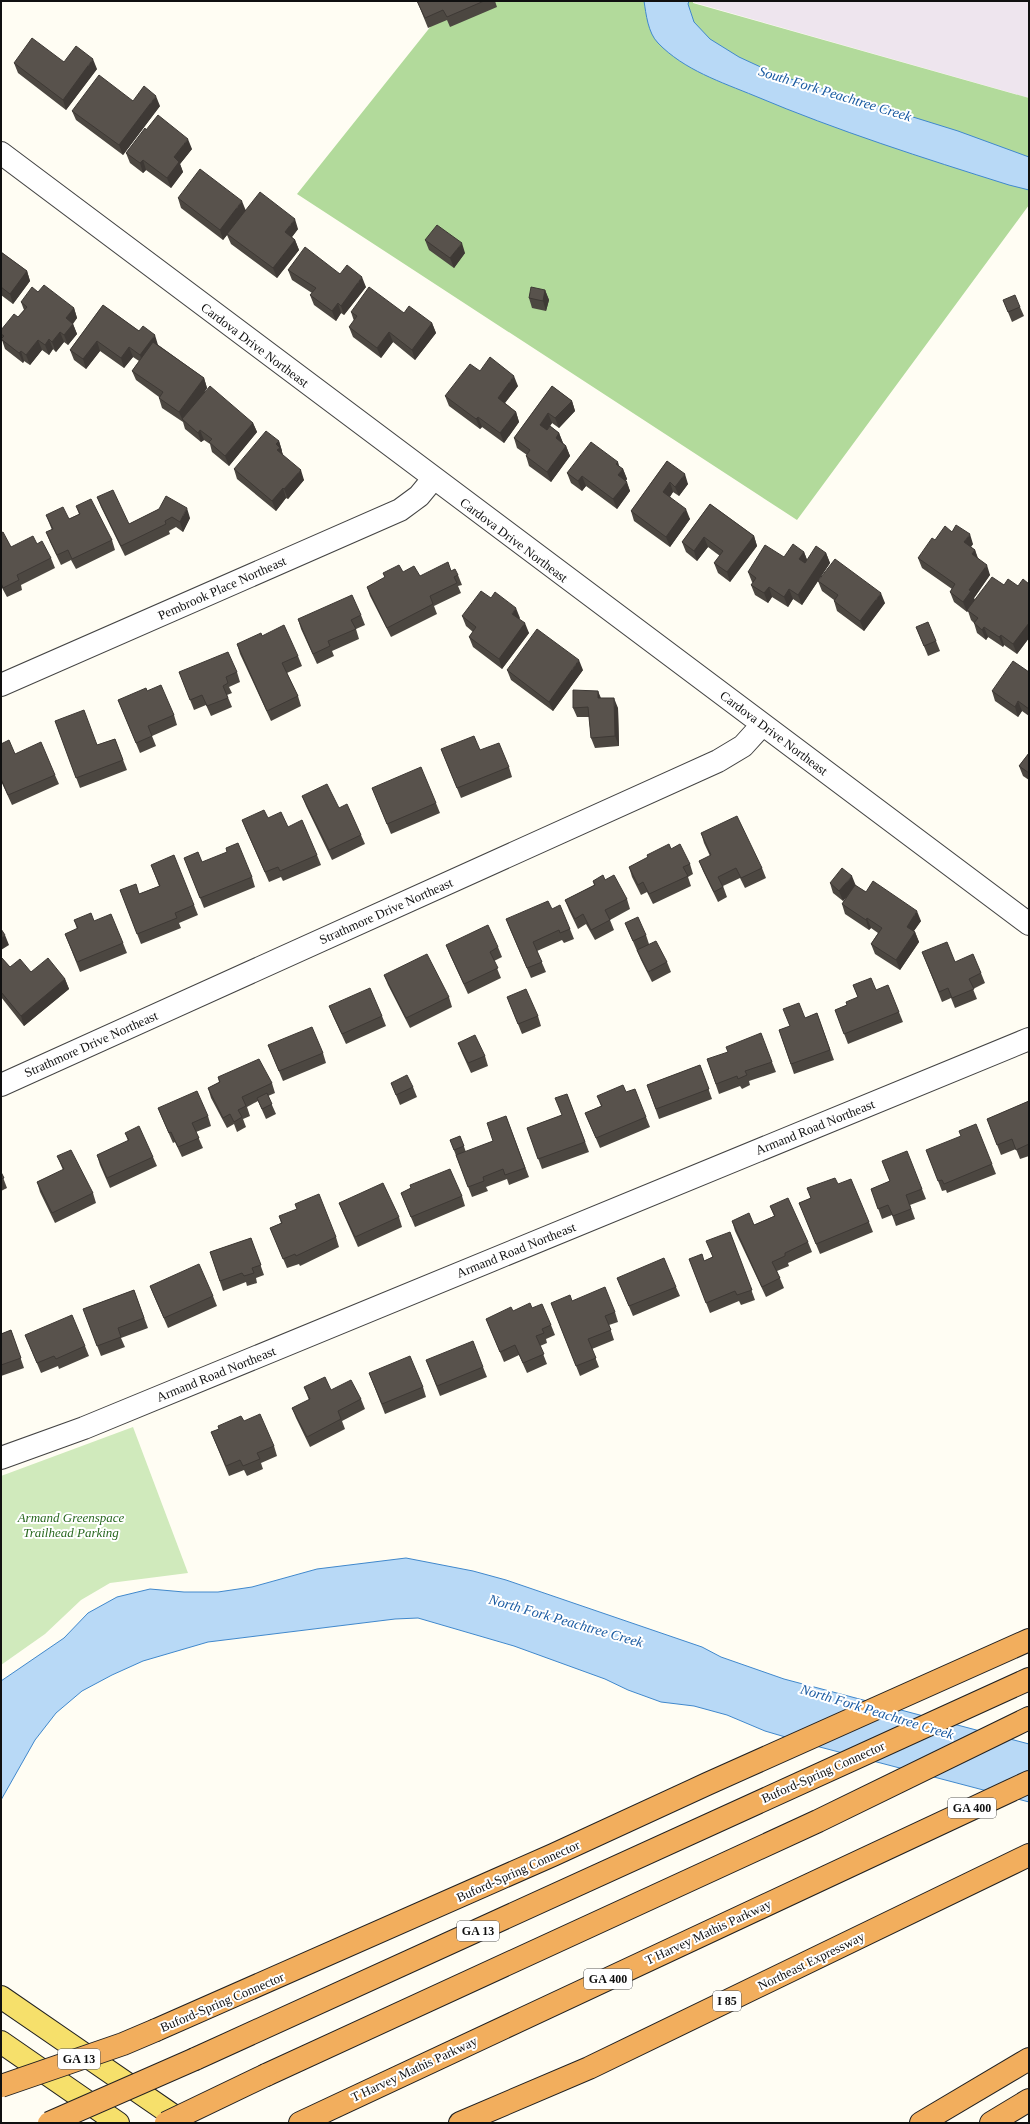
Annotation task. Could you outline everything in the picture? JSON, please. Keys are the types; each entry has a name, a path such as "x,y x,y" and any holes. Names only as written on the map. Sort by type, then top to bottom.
{"highway":[{"name":"Buford-Spring Connector","path":"1,2086 123,2044 156,2030 553,1856 707,1784 1029,1640"},
{"name":"Buford-Spring Connector","path":"49,2123 442,1948 1029,1679"},
{"path":"166,2123 266,2075 818,1820 1029,1718"},
{"name":"T Harvey Mathis Parkway","path":"300,2123 915,1834 1029,1782"},
{"name":"Northeast Expressway","path":"460,2123 588,2068 1029,1855"},
{"path":"922,2123 1029,2059"},
{"path":"991,2123 1029,2100"}],"main road":[{"path":"1,1997 184,2123"},
{"path":"1,2042 118,2123"}],"street":[{"name":"Cardova Drive Northeast","path":"1,153 433,479 1029,924"},
{"name":"Pembrook Place Northeast","path":"1,685 400,510 420,496 433,479"},
{"name":"Strathmore Drive Northeast","path":"1,1085 718,761 743,746 762,725"},
{"name":"Armand Road Northeast","path":"1,1458 91,1425 1029,1039"}],"shaded area":[{"path":"1029,1 1029,98 692,2"}],"green space":[{"path":"451,1 693,1 693,3 1029,98 1029,205 797,520 297,194"},
{"name":"Armand Greenspace Trailhead Parking","path":"133,1427 188,1573 110,1583 81,1600 45,1634 1,1665 1,1476"}],"water":[{"name":"South Fork Peachtree Creek","path":"644,1 689,1 688,4 694,22 710,39 739,57 778,75 958,131 1029,157 1029,190 881,144 786,109 729,86 691,68 679,61 655,39 648,23"},
{"name":"North Fork Peachtree Creek","path":"406,1558 473,1571 506,1580 702,1647 721,1657 784,1679 1029,1744 1029,1802 816,1746 765,1731 727,1715 694,1706 661,1702 628,1690 605,1679 514,1646 418,1618 395,1619 208,1642 143,1661 82,1691 56,1713 35,1740 1,1800 1,1681 64,1638 88,1613 117,1597 150,1589 184,1592 218,1592 252,1587 317,1569"}],"building":[{"path":"417,1 484,1 447,17 443,10 425,18"},
{"path":"32,38 64,62 76,46 93,59 63,100 14,63"},
{"path":"99,75 133,101 144,86 156,96 119,145 72,111"},
{"path":"158,115 188,139 174,157 179,162 167,178 143,160 140,163 126,153 145,128 146,130"},
{"path":"200,169 242,201 220,230 178,198"},
{"path":"260,192 295,219 285,232 295,240 273,268 227,234"},
{"path":"437,225 462,243 450,258 425,240"},
{"path":"305,247 340,274 347,265 362,277 341,306 338,303 332,311 310,295 316,288 288,270"},
{"path":"1,252 27,271 10,294 1,287"},
{"path":"44,285 74,308 66,318 73,324 64,335 60,332 52,342 49,339 45,345 38,340 26,355 21,351 19,353 1,339 4,336 1,334 1,330 14,314 18,317 27,307 21,302 32,287 38,292"},
{"path":"369,287 404,313 409,306 432,323 412,350 389,332 377,348 349,327 357,316 351,312"},
{"path":"531,287 545,290 543,301 529,298"},
{"path":"1015,295 1020,307 1008,312 1003,300"},
{"path":"103,305 139,331 143,326 155,335 140,355 129,347 121,358 97,341 83,359 70,350"},
{"path":"153,342 204,378 179,412 159,398 163,392 132,371"},
{"path":"490,357 514,376 498,398 516,412 500,433 478,417 476,419 445,396 470,364 480,371"},
{"path":"210,386 253,423 225,456 209,442 212,439 200,430 198,433 182,419"},
{"path":"552,386 572,401 555,418 548,413 540,425 547,430 550,426 559,433 556,438 566,446 547,472 526,456 530,450 514,438"},
{"path":"266,431 279,441 276,444 280,448 277,450 301,470 272,501 234,469"},
{"path":"591,442 618,462 616,464 623,469 618,475 627,482 613,499 582,476 578,481 567,473"},
{"path":"667,461 685,474 675,487 670,482 663,492 686,509 666,537 631,511"},
{"path":"113,490 129,524 159,509 166,496 187,508 180,522 172,517 165,521 166,524 121,546 97,497"},
{"path":"91,499 112,540 72,559 68,550 57,555 46,532 53,529 46,515 63,507 69,519 80,514 76,506"},
{"path":"710,504 754,536 727,572 714,563 723,551 704,537 694,551 682,542"},
{"path":"956,525 970,534 964,542 975,550 972,554 987,565 969,590 971,591 963,602 950,592 955,584 918,558 932,538 935,540 945,526 952,532"},
{"path":"3,532 11,547 33,536 37,544 42,541 51,558 17,575 19,580 3,588 1,583 1,533"},
{"path":"793,544 804,552 799,559 805,563 816,546 826,553 798,595 789,589 784,597 769,587 764,593 751,585 756,578 748,572 765,545 784,557"},
{"path":"835,559 881,593 860,621 834,601 838,595 818,581"},
{"path":"448,562 451,571 455,569 458,575 454,577 457,583 430,596 433,604 387,628 367,587 385,577 383,573 399,565 403,572 414,566 420,576"},
{"path":"992,577 1004,585 1008,579 1018,586 1023,579 1029,584 1029,623 1013,644 1001,635 999,637 984,627 982,630 974,623 978,618 967,610"},
{"path":"481,591 491,598 495,592 516,608 512,614 525,623 499,659 469,637 476,627 462,616"},
{"path":"352,595 361,615 351,620 356,629 328,641 330,646 313,654 298,619"},
{"path":"928,622 936,641 924,646 916,627"},
{"path":"284,625 298,656 282,663 298,696 267,711 237,644 261,633 262,636"},
{"path":"537,629 579,660 549,702 507,670"},
{"path":"228,652 237,672 226,677 228,683 223,686 228,698 207,706 202,695 190,700 179,672"},
{"path":"1013,661 1029,672 1029,709 1018,701 1015,707 992,691"},
{"path":"161,685 174,715 148,726 152,736 136,743 118,700 146,688 147,691"},
{"path":"573,690 598,691 598,698 614,698 615,736 591,738 588,707 573,708"},
{"path":"84,710 97,745 115,739 123,760 76,778 55,721"},
{"path":"474,736 480,750 499,743 509,767 457,788 441,749"},
{"path":"9,740 15,754 41,742 55,775 8,795 1,779 1,744"},
{"path":"1029,753 1029,773 1019,766"},
{"path":"421,767 436,803 387,824 372,788"},
{"path":"327,784 339,808 347,804 361,835 329,850 302,796"},
{"path":"264,810 268,818 281,812 288,827 302,820 317,855 280,871 278,867 265,872 242,820"},
{"path":"737,816 762,868 741,878 736,868 718,877 723,887 714,892 699,861 711,855 701,833"},
{"path":"238,843 252,877 200,898 184,858 198,852 202,862 227,852 226,848"},
{"path":"669,844 671,849 680,844 690,864 683,867 688,876 649,894 643,882 638,885 629,867 648,857 647,855"},
{"path":"174,855 194,905 175,913 177,918 137,934 120,890 136,884 139,894 160,886 151,865"},
{"path":"842,868 852,876 839,891 830,883"},
{"path":"603,875 605,880 614,875 627,899 605,910 610,920 591,930 583,914 575,919 565,900 595,885 593,881"},
{"path":"873,881 917,911 907,927 915,932 896,960 871,944 882,928 867,918 866,920 842,904 855,885 866,892"},
{"path":"548,901 552,909 560,905 570,929 560,933 559,930 533,942 542,962 527,968 506,919"},
{"path":"91,913 94,921 111,914 123,943 77,962 65,934 78,928 74,920"},
{"path":"638,917 646,935 633,941 625,923"},
{"path":"488,925 498,947 490,952 498,968 464,984 446,945"},
{"path":"1,929 5,935 1,938"},
{"path":"656,941 667,962 648,972 637,950"},
{"path":"947,942 955,962 973,954 981,973 969,979 974,989 952,998 948,988 939,992 922,952"},
{"path":"427,954 449,997 406,1018 384,975"},
{"path":"1,957 10,967 20,959 31,972 48,958 65,979 21,1016 1,992"},
{"path":"871,978 876,990 888,985 899,1012 844,1034 835,1010 847,1005 846,1002 858,997 853,985"},
{"path":"370,988 382,1016 342,1034 329,1006"},
{"path":"526,989 538,1016 518,1024 507,997"},
{"path":"799,1003 805,1018 817,1013 830,1050 791,1064 779,1030 790,1026 783,1009"},
{"path":"312,1027 323,1053 279,1071 268,1045"},
{"path":"761,1033 772,1062 745,1071 747,1075 738,1079 737,1076 716,1084 707,1059 728,1052 726,1047"},
{"path":"475,1035 485,1056 468,1063 458,1043"},
{"path":"259,1059 272,1083 242,1097 246,1106 238,1110 242,1117 234,1122 230,1114 223,1118 208,1088 220,1082 218,1077"},
{"path":"700,1065 709,1089 656,1109 647,1085"},
{"path":"407,1075 413,1087 396,1095 391,1083"},
{"path":"623,1085 626,1092 635,1089 646,1117 596,1138 585,1113 602,1106 597,1096"},
{"path":"197,1091 208,1116 192,1123 199,1138 178,1147 171,1132 169,1133 158,1108"},
{"path":"267,1093 272,1104 262,1109 257,1098"},
{"path":"567,1094 585,1142 538,1159 527,1128 562,1115 555,1098"},
{"path":"1029,1101 1029,1144 1016,1150 1012,1139 997,1145 987,1119"},
{"path":"506,1116 525,1168 505,1175 503,1169 483,1177 484,1181 468,1187 456,1155 493,1141 487,1123"},
{"path":"976,1124 992,1164 944,1184 942,1180 938,1181 926,1150 961,1136 959,1131"},
{"path":"139,1126 153,1157 107,1178 97,1155 129,1140 125,1133"},
{"path":"460,1136 464,1146 454,1150 450,1140"},
{"path":"71,1150 93,1193 52,1213 37,1182 64,1169 57,1156"},
{"path":"907,1151 922,1189 906,1195 911,1209 893,1216 888,1205 878,1209 871,1189 890,1181 882,1161"},
{"path":"450,1169 462,1196 411,1217 401,1193 411,1188 410,1185"},
{"path":"1,1172 4,1178 1,1179"},
{"path":"835,1178 838,1184 851,1179 869,1222 816,1244 799,1203 811,1198 807,1188"},
{"path":"383,1183 399,1217 355,1237 339,1203"},
{"path":"319,1194 336,1237 296,1256 295,1254 283,1259 270,1228 282,1223 279,1216 297,1209 295,1204"},
{"path":"788,1198 808,1242 785,1253 785,1256 772,1262 780,1278 762,1287 732,1221 749,1213 754,1225 775,1216 770,1206"},
{"path":"730,1232 752,1290 737,1295 735,1291 706,1303 689,1259 702,1254 704,1261 713,1257 706,1241"},
{"path":"251,1238 261,1265 252,1268 254,1273 244,1276 242,1273 220,1281 210,1252"},
{"path":"664,1258 676,1287 629,1306 617,1278"},
{"path":"199,1264 213,1296 164,1318 150,1286"},
{"path":"605,1287 615,1312 605,1316 611,1330 588,1339 596,1358 576,1366 551,1303 570,1295 572,1301"},
{"path":"134,1290 144,1318 118,1328 121,1337 97,1346 83,1309"},
{"path":"530,1303 532,1308 542,1304 551,1325 542,1329 544,1333 536,1336 544,1354 523,1363 515,1345 500,1352 486,1319 511,1307 513,1311"},
{"path":"72,1315 85,1346 56,1359 54,1356 37,1363 25,1335"},
{"path":"11,1330 21,1358 1,1365 1,1334"},
{"path":"473,1341 483,1367 437,1386 426,1360"},
{"path":"410,1356 423,1387 382,1404 369,1373"},
{"path":"325,1377 331,1390 351,1380 361,1399 338,1411 341,1419 307,1437 292,1408 310,1399 304,1387"},
{"path":"260,1414 274,1446 257,1453 260,1459 243,1466 240,1460 226,1466 211,1432 219,1429 218,1426 241,1416 244,1421"}]}
